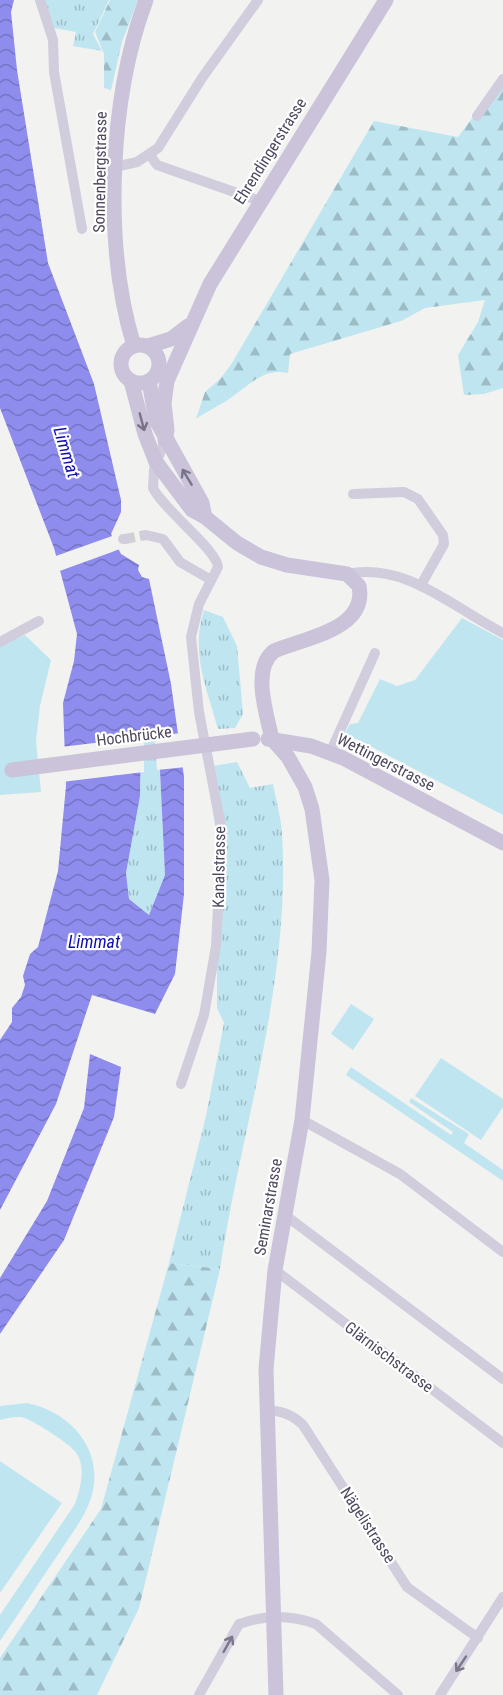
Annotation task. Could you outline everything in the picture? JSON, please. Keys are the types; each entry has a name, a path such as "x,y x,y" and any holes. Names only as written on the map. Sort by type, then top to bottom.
{"main road":[{"name":"Sonnenbergstrasse","path":"141,346 124,309 118,265 115,167 119,107 131,46 146,0"},
{"name":"Ehrendingerstrasse","path":"165,440 167,430 164,392 190,324 226,255 387,0"},
{"name":"Ehrendingerstrasse","path":"141,346 171,339 190,324"},
{"path":"159,367 158,357 141,346 124,353 121,363 123,374 131,381 140,384 149,381 159,367 174,361"},
{"path":"131,381 145,434 156,462 192,510 205,516 237,543 261,557 287,565 347,574 359,586 361,598 356,614 345,622 274,651 263,667 263,689 272,739"},
{"path":"149,381 152,406 165,440 202,503 205,516"},
{"name":"Hochbrücke","path":"0,772 45,764 253,739 272,739"},
{"name":"Wettingerstrasse","path":"272,739 303,744 330,753 361,767 503,843"},
{"name":"Seminarstrasse","path":"272,739 288,757 305,787 312,808 322,880 320,942 302,1120 275,1270 267,1350 266,1410 276,1695"}],"street":[{"path":"40,0 53,40 56,82 82,229"},
{"path":"115,167 150,155 158,148 202,78 258,0"},
{"path":"477,116 503,79"},
{"path":"150,155 157,165 260,201"},
{"name":"Kanalstrasse","path":"165,440 152,480 157,495 216,558 218,567 199,604 191,637 199,712 222,832 216,946 204,1015 181,1084"},
{"path":"353,494 404,492 418,499 443,535 444,544 421,585"},
{"path":"146,535 163,539 180,562 211,580"},
{"path":"347,574 363,571 383,573 421,585 503,633"},
{"path":"0,642 39,621"},
{"path":"330,753 375,653"},
{"path":"302,1120 400,1174 503,1252"},
{"path":"285,1215 503,1379"},
{"name":"Glärnischstrasse","path":"275,1270 503,1443"},
{"name":"Nägelistrasse","path":"266,1410 281,1412 295,1418 303,1425 407,1587 478,1638"},
{"path":"440,1695 503,1597"},
{"path":"199,1695 239,1624 253,1619 273,1617 300,1618 316,1624 398,1695"}],"green space":[{"path":"44,0 109,0 93,34 102,51 73,46 76,32 54,28"},
{"path":"110,0 138,0 122,42 111,90 104,88 104,54 95,32"},
{"path":"503,77 503,388 484,394 464,395 458,355 478,322 485,300 425,308 401,321 290,354 288,373 272,373 259,378 196,419 205,392 221,378 232,363 374,121 458,137"},
{"path":"204,610 223,617 237,646 243,714 235,728 218,729 205,685 199,656 200,626"},
{"path":"462,618 503,640 503,815 345,733 350,724 358,723 380,679 397,686 415,680"},
{"path":"25,635 51,660 40,706 36,741 41,792 0,795 0,646"},
{"path":"158,729 165,875 149,915 129,899 126,873 140,796 141,732"},
{"path":"237,762 250,788 273,784 280,815 283,889 272,999 220,1269 169,1263 206,1116 224,1023 217,1008 217,839 206,767"},
{"path":"351,1004 374,1019 353,1050 331,1034"},
{"path":"441,1058 503,1099 503,1107 481,1140 415,1096"},
{"path":"351,1067 451,1135 453,1132 409,1102 411,1098 469,1134 464,1143 503,1170 503,1181 346,1075"},
{"path":"169,1263 220,1269 139,1608 97,1695 0,1695 0,1658 101,1509"},
{"path":"27,1403 59,1416 82,1438 90,1452 94,1467 94,1484 90,1501 80,1521 0,1641 0,1615 75,1504 81,1479 80,1460 74,1450 62,1440 24,1418 14,1417 0,1420 0,1406"},
{"path":"0,1461 62,1503 0,1593"}],"water":[{"name":"Limmat","path":"0,0 14,0 11,12 17,70 48,263 94,384 121,500 121,512 111,534 121,554 139,565 138,570 142,577 149,579 171,684 184,777 184,894 175,974 155,1014 92,995 56,1104 0,1210 0,1040 12,1022 12,1008 21,997 25,985 23,976 30,954 38,947 58,871 66,786 63,703 74,661 77,634 54,548 0,408","holes":["158,729 165,875 149,915 129,899 126,873 140,796 141,733"]},
{"path":"90,1054 121,1067 114,1117 64,1240 0,1334 0,1278 47,1201 84,1108"}],"pier":[{"path":"115,535 120,547 123,548 57,572 53,557"},
{"path":"181,733 186,767 157,770 155,736"},
{"path":"144,737 144,772 62,782 61,747"}],"tunnel":[{"path":"125,539 146,535"}]}
